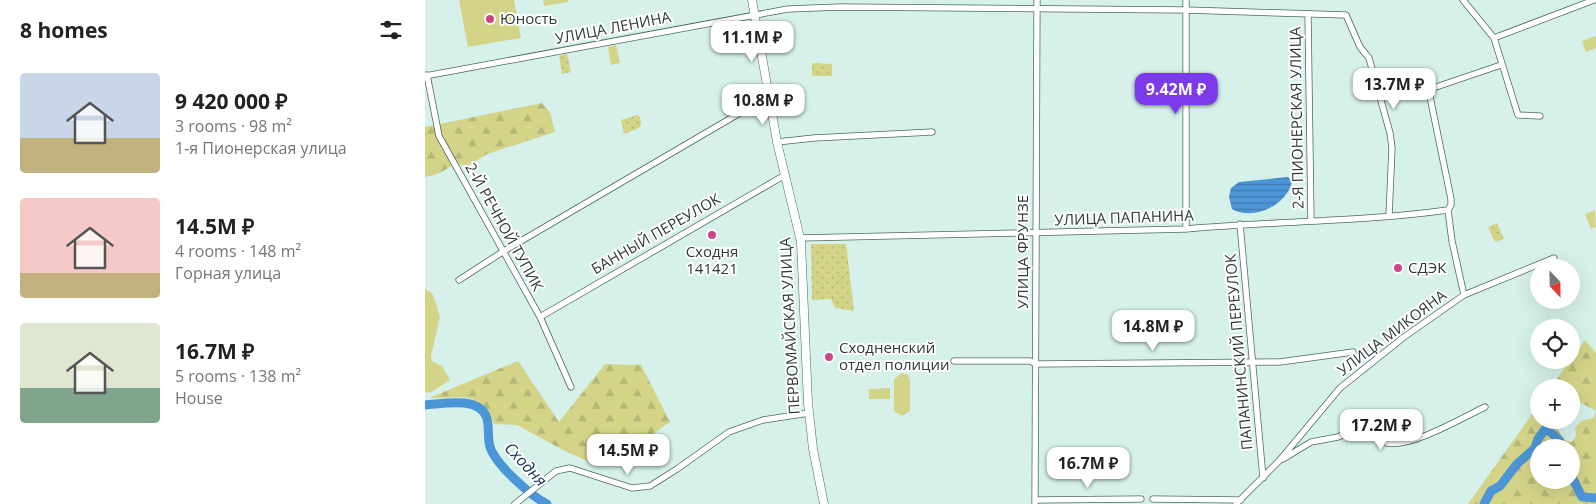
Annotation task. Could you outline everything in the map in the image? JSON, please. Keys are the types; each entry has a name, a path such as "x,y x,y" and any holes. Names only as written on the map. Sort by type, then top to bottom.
{"main road":[{"name":"ПЕРВОМАЙСКАЯ УЛИЦА","path":"752,0 777,142 800,238 809,413 814,458 824,504"}],"street":[{"name":"УЛИЦА ФРУНЗЕ","path":"1035,502 1037,0"},
{"path":"1186,0 1186,229"},
{"path":"1463,0 1494,38 1518,115 1540,116"},
{"path":"1494,38 1594,0"},
{"name":"УЛИЦА ЛЕНИНА","path":"426,76 788,9 837,7 1186,10 1345,15 1360,46 1369,58 1390,133 1392,148 1389,216"},
{"name":"2-Я ПИОНЕРСКАЯ УЛИЦА","path":"1308,14 1311,221"},
{"name":"УЛИЦА МИКОЯНА","path":"1464,295 1452,241 1449,210 1451,199 1429,92 1433,88 1501,64"},
{"name":"2-Й РЕЧНОЙ ТУПИК","path":"426,76 439,136 540,317 571,387"},
{"path":"459,280 504,251 769,96"},
{"path":"777,142 814,138 932,132"},
{"name":"БАННЫЙ ПЕРЕУЛОК","path":"540,317 785,175"},
{"name":"УЛИЦА ПАПАНИНА","path":"800,238 1036,234 1186,229 1240,224 1389,216 1449,210"},
{"name":"ПАПАНИНСКИЙ ПЕРЕУЛОК","path":"1240,224 1263,478"},
{"name":"УЛИЦА МИКОЯНА","path":"1239,502 1279,461 1340,388 1404,337 1464,295 1554,258"},
{"path":"954,362 1029,361 1036,364 1280,362 1353,352"},
{"path":"1279,461 1311,442 1338,437 1373,422 1379,424 1387,443 1395,444 1433,433 1485,407"},
{"path":"515,504 556,471 570,468 632,488 649,486 677,469 729,432 763,420 809,413"},
{"path":"1035,502 1141,499"},
{"path":"1153,499 1239,502"}],"green space":[{"name":"Юность","path":"459,0 514,0 521,38 468,47"},
{"path":"543,0 568,0 568,2 544,6"},
{"path":"1596,36 1596,48 1586,52 1582,41"},
{"path":"616,45 620,63 611,65 608,47"},
{"path":"567,54 571,72 562,74 559,56"},
{"path":"812,63 832,64 832,76 812,76"},
{"path":"542,103 550,112 555,132 487,154 468,166 455,164 438,174 425,177 425,127"},
{"path":"637,115 640,117 641,124 639,128 624,134 621,120"},
{"path":"1595,210 1596,227 1591,229 1585,214"},
{"path":"1497,223 1504,239 1495,242 1488,227"},
{"path":"811,244 846,244 854,311 835,308 831,299 812,300"},
{"path":"425,289 432,293 435,300 425,306"},
{"path":"435,300 440,317 431,356 432,361 442,366 450,380 430,393 425,392 425,306"},
{"path":"1585,340 1596,353 1596,411 1580,402 1580,379 1557,379 1564,369 1580,369 1580,347"},
{"path":"518,361 559,422 605,364 641,365 670,422 631,449 596,465 563,450 517,425 494,424 482,405 475,400 459,397 429,398"},
{"path":"902,373 908,375 910,380 910,411 902,416 894,411 894,379"},
{"path":"890,388 890,399 869,399 869,389"},
{"path":"1596,412 1596,504 1468,504 1530,417 1530,429 1557,429 1564,439 1530,439 1530,489 1580,489 1580,439 1574,439 1576,436 1575,429 1580,429 1580,423 1593,418"}],"water":[{"path":"1288,177 1292,182 1289,191 1268,209 1249,213 1232,209 1229,197 1231,188 1239,182"}],"waterway":[{"name":"Сходня","path":"425,405 467,403 481,410 487,420 490,447 499,462 506,471 532,494 547,504"},
{"name":"Сходня","path":"1538,439 1546,428 1558,439"},
{"name":"Сходня","path":"1484,504 1491,491 1500,486 1517,464 1530,452"},
{"name":"Сходня","path":"1578,489 1582,497 1596,498"}],"place":[{"name":"Юность","path":"490,19"},
{"name":"Сходня 141421","path":"712,235"},
{"name":"СДЭК","path":"1398,268"},
{"name":"Сходненский отдел полиции","path":"829,357"}]}
